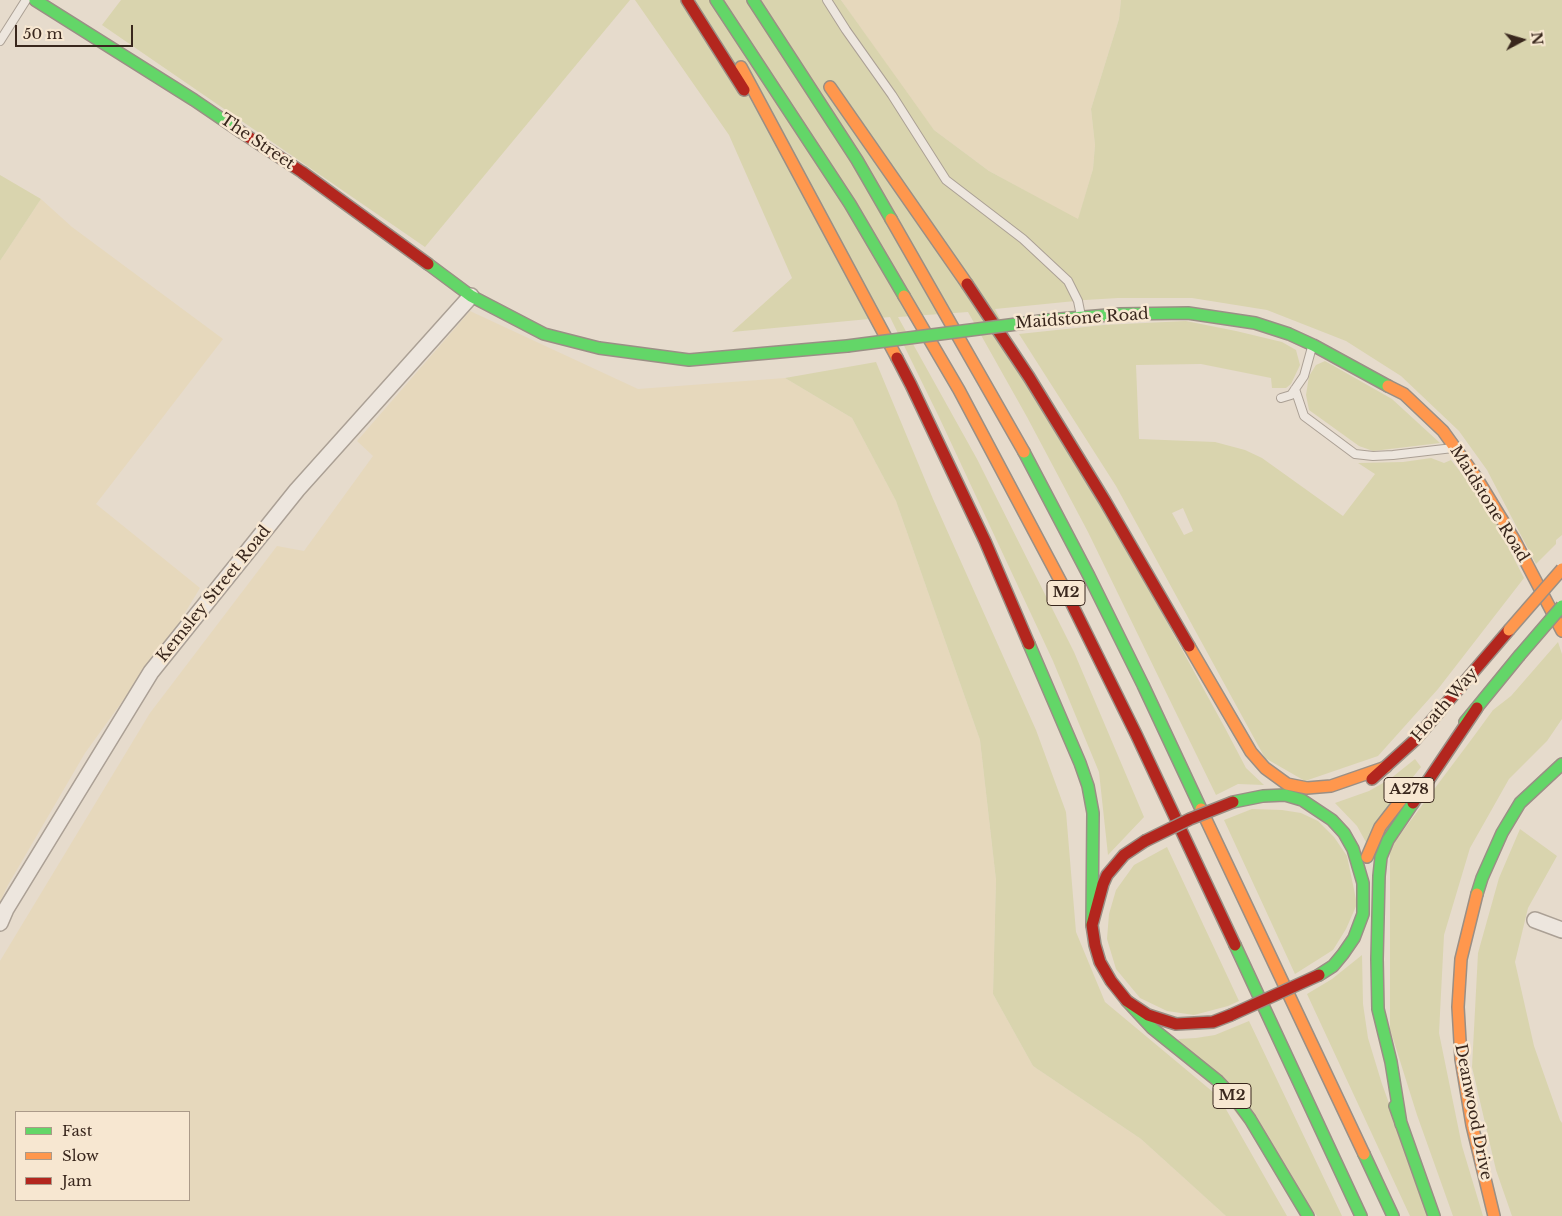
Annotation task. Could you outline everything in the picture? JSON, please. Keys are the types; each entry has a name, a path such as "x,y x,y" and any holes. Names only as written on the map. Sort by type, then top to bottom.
{"main road":[{"name":"The Street","path":"35,0 194,100 302,172 471,296"},
{"path":"687,0 746,93 766,113"},
{"path":"700,0 737,60 911,385 985,541 1080,763 1088,786 1093,813 1092,925 1100,962 1111,981 1127,1001 1148,1015 1176,1024 1213,1022 1320,975 1333,966 1354,938 1363,914"},
{"name":"M2","path":"716,0 855,212 959,390 1051,562 1136,734 1361,1216"},
{"name":"M2","path":"753,0 857,160 1012,429 1089,576 1143,685 1393,1216"},
{"name":"M2","path":"781,42 810,68"},
{"path":"824,81 836,95 947,253 1029,377 1105,500 1251,752 1265,768 1288,784 1308,788 1331,786 1386,767"},
{"name":"Maidstone Road","path":"471,296 544,334 599,348 689,360 847,346 1081,316 1188,313 1255,323 1289,334 1313,345 1404,394 1442,431 1476,476 1515,541 1562,631"},
{"name":"Hoath Way","path":"1302,800 1335,796 1352,790 1366,784 1386,767 1416,740 1562,569"},
{"name":"Hoath Way","path":"1362,883 1368,854 1380,827 1389,814 1562,606"},
{"path":"1401,1124 1391,1062 1378,1009 1377,959 1381,857 1388,840 1477,708"},
{"path":"1237,729 1245,758 1265,780 1285,795"},
{"name":"Deanwood Drive","path":"1494,1216 1472,1125 1460,1059 1458,1007 1461,958 1482,878 1502,833 1520,803 1561,766 1562,754"},
{"path":"1092,925 1097,903 1107,875 1124,855 1145,841 1190,819 1233,802 1263,796 1285,795 1302,800 1332,820 1344,833 1352,849 1362,883 1364,941"},
{"name":"M2","path":"1127,1001 1152,1028 1218,1081 1236,1100 1250,1119 1308,1216"},
{"path":"1381,1070 1434,1216"}],"street":[{"name":"Kemsley Street Road","path":"0,923 6,908 151,672 298,490 471,296"},
{"path":"1535,920 1562,930"}],"lane":[{"path":"0,41 26,0"},
{"path":"827,0 892,95 946,180 1023,239 1068,281 1078,301 1081,316"},
{"path":"1281,398 1291,396 1304,376 1313,345"},
{"path":"1295,389 1304,416 1355,454 1393,455 1455,448"}],"shaded area":[{"path":"121,0 630,0 425,247 102,25"},
{"path":"635,0 841,0 934,130 989,171 1078,219 1093,169 1095,145 1091,109 1119,19 1121,0 1562,0 1562,535 1556,540 1556,544 1536,564 1487,470 1459,431 1401,376 1346,341 1267,310 1192,298 1118,298 995,309 1246,768 1264,785 1238,784 1216,795 1088,532 1027,417 968,312 898,317 977,459 1074,652 1144,817 1108,855 1099,772 1053,661 890,317 732,332 792,278 729,135"},
{"path":"841,0 1121,0 1119,19 1091,109 1095,145 1093,169 1078,220 989,171 934,130"},
{"path":"0,175 41,199 0,261"},
{"path":"41,199 72,227 223,339 96,504 200,588 177,626 85,753 0,902 0,261"},
{"path":"470,311 638,389 785,378 852,418 896,501 980,740 996,880 993,994 1033,1066 1141,1139 1226,1216 0,1216 0,961 150,713 277,546 304,551 373,456 357,441"},
{"path":"1186,321 1282,342 1296,350 1300,365 1291,384 1286,388 1272,388 1271,378 1201,364 1136,365 1139,439 1215,442 1245,450 1262,458 1343,516 1375,474 1358,463 1403,462 1431,458 1444,463 1451,460 1487,506 1524,578 1438,689 1378,756 1305,781 1265,758 1116,486 1019,334 1104,325","holes":["1183,508 1193,531 1184,535 1172,513"]},
{"path":"1325,361 1392,399 1440,443 1373,451 1359,446 1309,410 1306,395 1309,376 1316,365"},
{"path":"876,362 933,499 1036,730 1066,812 1076,932 1105,1002 1219,1097 1287,1216 1226,1216 1141,1139 1033,1066 993,994 996,880 980,740 896,501 852,418 785,378"},
{"path":"1558,642 1562,654 1562,719 1547,741 1509,779 1470,848 1444,935 1439,1033 1462,1146 1483,1216 1453,1216 1417,1115 1390,1029 1390,848 1493,710 1511,696"},
{"path":"1415,759 1421,767 1387,809 1367,844 1357,826 1335,803 1369,791 1390,779"},
{"path":"1252,809 1301,813 1318,821 1334,837 1347,856 1357,904 1346,929 1333,950 1295,974 1224,820"},
{"path":"1520,829 1557,856 1528,908 1515,962 1534,1046 1562,1123 1562,1216 1512,1216 1496,1170 1472,1067 1478,953 1499,878"},
{"path":"1167,847 1239,1001 1228,1006 1194,1015 1167,1011 1140,998 1116,969 1107,939 1109,914 1116,890 1134,865"},
{"path":"1362,955 1363,1004 1368,1038 1382,1084 1430,1216 1410,1216 1307,994 1332,979"},
{"path":"1249,1021 1342,1216 1317,1216 1178,1039 1215,1035"}],"traffic: fast":[{"path":"35,0 194,100 241,132"},
{"path":"716,0 850,204 904,296"},
{"path":"753,0 857,160 891,219"},
{"path":"428,264 471,296 544,334 599,348 689,360 847,346"},
{"path":"1048,320 1120,314 1188,313 1255,323 1289,334 1313,345 1388,386"},
{"path":"847,346 1048,320"},
{"path":"1024,452 1089,576 1201,809"},
{"path":"1519,656 1562,606"},
{"path":"1029,644 1088,786 1093,813 1092,925"},
{"path":"1465,722 1519,656"},
{"path":"1477,894 1502,833 1520,803 1562,764"},
{"path":"1233,802 1263,796 1285,795 1302,800 1332,820 1344,833 1353,849 1363,883 1363,914 1354,938 1343,954 1333,966 1319,975"},
{"path":"1401,1124 1391,1062 1378,1009 1379,876 1381,857 1388,840 1413,803"},
{"path":"1235,945 1361,1216"},
{"path":"1127,1001 1152,1028 1218,1081 1236,1100 1250,1119 1308,1216"},
{"path":"1395,1106 1434,1216"},
{"path":"1364,1154 1393,1216"}],"traffic: slow":[{"path":"741,67 897,358"},
{"path":"830,87 967,284"},
{"path":"891,219 1024,452"},
{"path":"904,296 959,390 1063,586"},
{"path":"1388,386 1404,394 1443,431 1476,477 1515,541 1562,631"},
{"path":"1509,630 1562,569"},
{"path":"1189,646 1251,752 1265,768 1287,784 1307,788 1331,786 1386,767"},
{"path":"1367,857 1380,827 1404,796"},
{"path":"1201,809 1364,1154"},
{"path":"1477,894 1461,959 1458,1007 1461,1059 1472,1125 1494,1216"}],"traffic: jam":[{"path":"687,0 744,90"},
{"path":"241,132 302,172 428,264"},
{"path":"967,284 1029,377 1105,501 1189,646"},
{"path":"897,358 985,541 1029,644"},
{"path":"1063,586 1136,734 1235,945"},
{"path":"1372,779 1415,740 1509,630"},
{"path":"1413,803 1477,708"},
{"path":"1145,841 1190,819 1233,802"},
{"path":"1145,841 1124,855 1107,875 1103,884 1092,925 1100,962 1111,981 1127,1001 1148,1015 1176,1024 1213,1022 1231,1015"},
{"path":"1231,1015 1319,975"}]}
